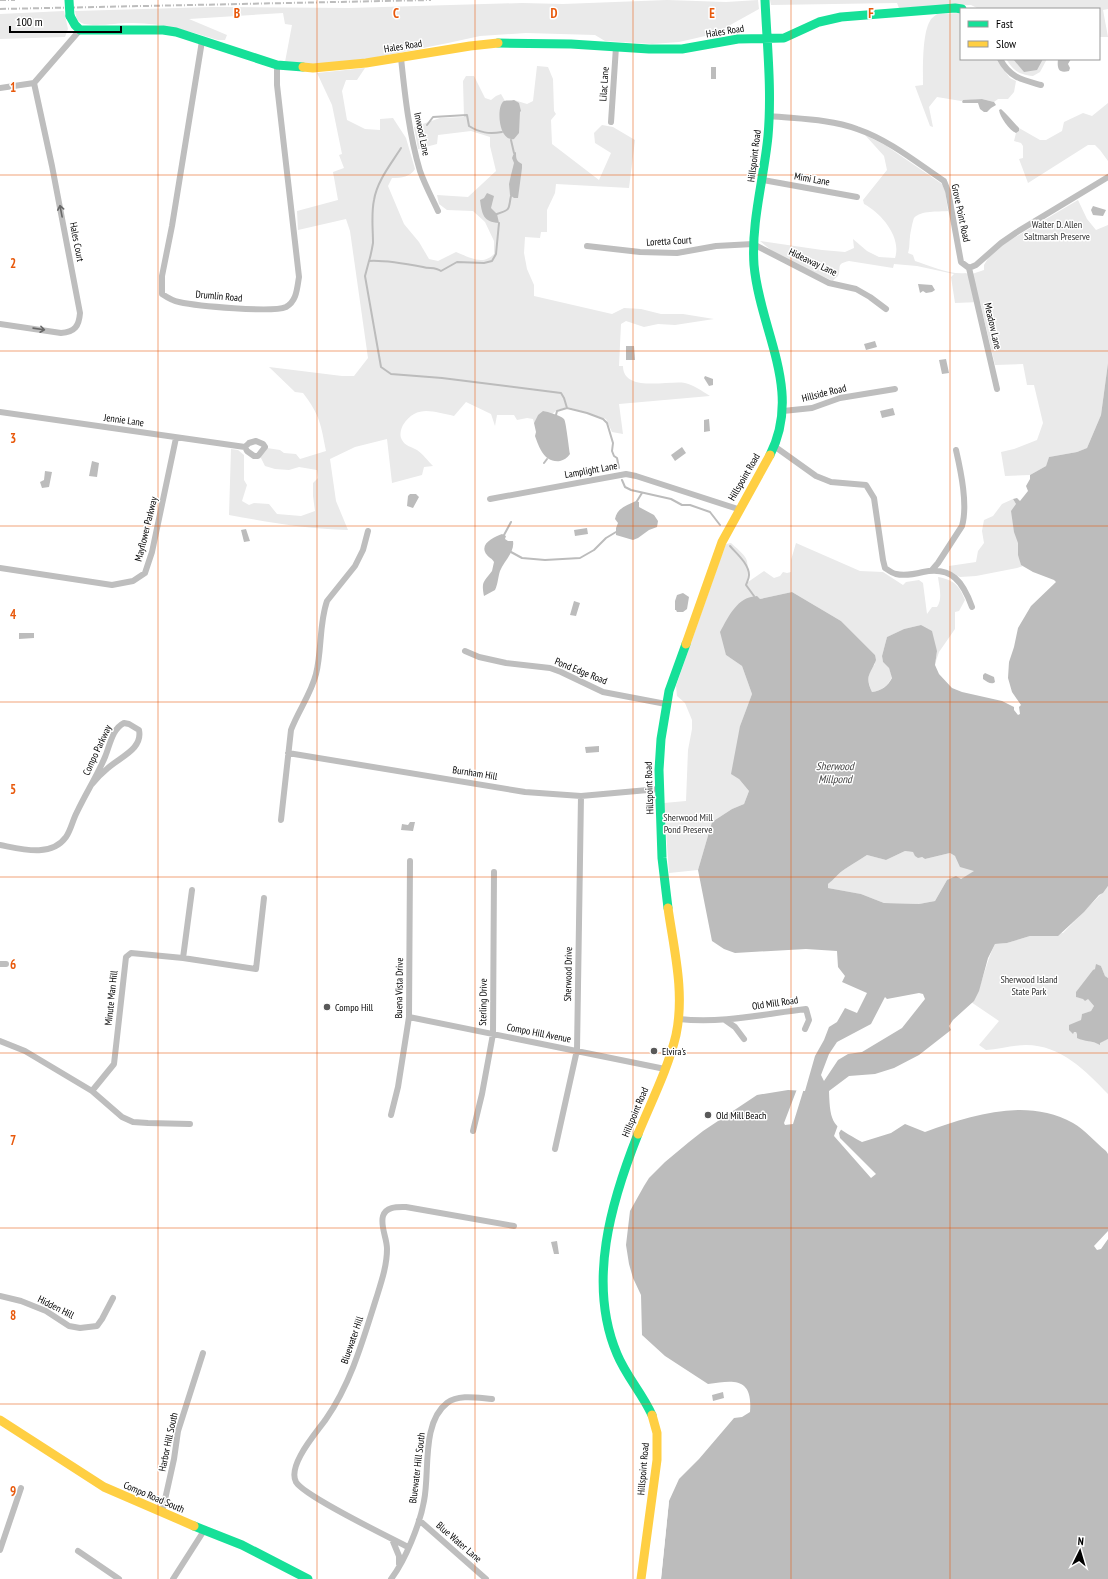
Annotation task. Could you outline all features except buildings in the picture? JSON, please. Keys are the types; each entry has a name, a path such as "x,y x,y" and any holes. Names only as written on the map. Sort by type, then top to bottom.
{"street":[{"path":"0,88 34,83 80,30 74,25 70,16 69,0"},
{"name":"Hillspoint Road","path":"641,1579 655,1470 657,1449 656,1429 653,1416 626,1372 612,1338 605,1310 604,1272 607,1242 620,1180 665,1069 675,1039 678,1019 678,977 663,874 659,789 659,751 661,726 666,704 717,555 738,509 774,446 783,411 781,376 758,289 754,266 753,244 763,180 770,116 765,0"},
{"name":"Hales Road","path":"80,30 157,29 176,32 277,65 313,68 335,67 401,58 496,43 682,49 738,39 788,37 819,22 841,17 960,9"},
{"name":"Drumlin Road","path":"202,41 172,226 162,276 162,294 169,299 178,302 224,307 277,310 287,306 295,299 299,277 277,85 277,65"},
{"name":"Lilac Lane","path":"611,122 616,47"},
{"name":"Inwood Lane","path":"401,58 406,102 415,153 421,172 438,211"},
{"path":"1000,60 1003,65 1017,78 1041,85"},
{"name":"Hales Court","path":"0,324 62,333 70,332 76,328 80,321 80,313 71,264 34,83"},
{"name":"Grove Point Road","path":"770,116 828,122 857,128 884,140 944,181 948,190 961,262 969,268"},
{"path":"969,268 976,265 1000,243 1108,177"},
{"name":"Mimi Lane","path":"763,180 857,197"},
{"name":"Loretta Court","path":"587,246 640,252 677,253 716,246 753,244"},
{"name":"Hideaway Lane","path":"753,244 829,282 852,288 870,297 886,309"},
{"name":"Meadow Lane","path":"969,268 997,388"},
{"name":"Hillside Road","path":"783,411 812,408 840,398 894,389"},
{"name":"Jennie Lane","path":"0,412 245,447"},
{"name":"Mayflower Parkway","path":"0,568 112,585 132,581 145,573 152,552 176,438"},
{"path":"774,446 816,476 831,482 862,484 868,487 874,498 885,568 896,574 912,574 932,570 948,573 959,580 972,607"},
{"path":"932,570 962,526 964,519 960,466 956,450"},
{"name":"Lamplight Lane","path":"490,499 626,474 738,509"},
{"path":"281,820 291,730 316,675 325,607 327,601 351,573 355,566 363,550 368,531"},
{"name":"Pond Edge Road","path":"465,651 479,657 506,663 550,668 603,692 666,704"},
{"name":"Compo Parkway","path":"0,844 29,850 45,850 58,845 67,836 77,812 105,757 113,735 119,726 124,723 129,724 139,730 140,736 138,744 108,767 92,784"},
{"name":"Burnham Hill","path":"288,753 526,792 580,796 659,789"},
{"name":"Sherwood Drive","path":"555,1150 577,1050 580,796"},
{"name":"Buena Vista Drive","path":"391,1115 398,1087 409,1017 410,861"},
{"name":"Sterling Drive","path":"473,1130 482,1094 493,1034 494,872"},
{"path":"183,958 192,890"},
{"name":"Minute Man Hill","path":"92,1091 114,1064 124,963 126,957 131,954 183,958 256,969 264,898"},
{"name":"Old Mill Road","path":"678,1019 701,1021 725,1020 806,1009 809,1020 805,1029"},
{"name":"Compo Hill Avenue","path":"409,1017 665,1069"},
{"path":"725,1020 736,1027 744,1039"},
{"path":"0,1041 26,1052 92,1091 122,1117 132,1122 148,1124 190,1124"},
{"name":"Bluewater Hill","path":"408,1547 329,1505 300,1487 296,1482 294,1472 295,1467 300,1456 330,1413 358,1356 385,1267 387,1248 382,1224 383,1215 388,1209 395,1206 406,1207 514,1226"},
{"name":"Hidden Hill","path":"0,1296 21,1301 46,1311 69,1326 80,1328 97,1326 113,1298"},
{"name":"Harbor Hill South","path":"162,1513 174,1459 178,1431 204,1353"},
{"name":"Bluewater Hill South","path":"391,1579 400,1566 419,1520 424,1500 431,1432 437,1414 448,1403 461,1398 492,1399"},
{"name":"Compo Road South","path":"0,1420 94,1482 127,1498 256,1552 308,1579"},
{"path":"0,1550 20,1488"},
{"name":"Blue Water Lane","path":"419,1520 486,1579"},
{"path":"173,1579 204,1529"},
{"path":"392,1539 399,1556 400,1566"},
{"path":"78,1551 119,1579"}],"green space":[{"path":"667,0 726,2 758,0 759,9 714,34 679,42 652,44 605,41 595,35 526,33 480,36 363,60 317,65 285,62 292,25 285,24 283,13 189,19 227,35 225,40 218,40 185,30 151,24 84,24 78,20 75,11 212,7 349,8 522,3 563,4"},
{"path":"770,0 1108,0 1108,9 1103,10 1108,37 1100,37 1100,8 977,8 971,5 899,8 897,3 771,5"},
{"path":"64,11 68,29 65,37 0,39 0,14"},
{"path":"960,13 960,60 997,60 1010,78 1016,81 1014,92 1008,99 998,99 994,102 982,99 961,101 937,97 929,107 933,127 930,126 915,86 923,85 924,52 927,27 932,18 937,14"},
{"path":"1007,60 1046,60 1040,72 1033,76 1017,71"},
{"path":"537,66 548,67 553,79 554,111 556,114 551,120 552,144 599,180 611,153 595,143 594,133 602,125 613,127 635,140 629,188 556,184 555,193 547,210 547,232 541,232 540,238 525,237 524,253 527,269 534,285 534,296 612,314 624,308 641,309 661,314 683,314 714,319 675,325 658,324 644,327 626,321 621,324 619,366 623,366 625,374 630,380 648,384 685,383 710,396 619,404 623,434 612,432 606,419 568,407 557,410 551,415 547,412 538,415 534,423 533,419 527,418 517,420 514,415 497,415 495,426 491,414 466,402 454,416 426,411 420,412 408,418 403,425 400,434 405,444 417,450 433,466 424,467 422,475 392,483 387,439 355,447 330,459 336,501 348,530 303,527 229,515 231,449 238,450 244,455 244,480 247,485 242,501 249,505 254,503 269,504 277,514 301,516 315,511 313,483 318,478 317,470 299,467 289,470 275,469 265,466 260,456 267,448 280,450 284,453 296,454 300,459 326,451 319,420 309,401 303,393 295,392 269,367 342,376 354,376 368,358 350,231 346,219 298,230 297,211 338,200 333,172 344,168 339,155 342,154 332,105 317,73 365,68 357,80 346,80 342,91 347,120 365,129 380,130 380,119 393,118 406,138 415,169 411,174 399,178 392,178 388,186 404,224 419,242 429,259 438,261 456,252 481,260 490,258 494,254 494,241 485,222 473,211 447,210 439,204 437,195 468,197 496,171 490,146 490,137 471,131 438,135 437,144 418,149 414,127 440,118 464,117 463,81 466,76 474,76 485,98 491,100 501,94 505,101 514,100 527,104 533,101"},
{"path":"1108,103 1108,161 1095,145 1088,145 1028,183 1019,159 1023,158 1023,146 1021,143 1014,141 1019,128 1040,140 1046,140 1062,131 1064,122 1083,113 1092,116"},
{"name":"Walter D. Allen Saltmarsh Preserve","path":"865,135 885,145 942,184 945,190 948,211 925,213 917,215 914,218 910,233 908,253 913,255 915,261 953,273 966,273 969,275 984,270 984,265 990,255 1002,245 1078,200 1087,219 1096,230 1108,225 1108,363 1101,415 1087,448 1077,452 1049,457 1046,466 1030,475 1005,476 1001,452 1014,449 1037,440 1043,423 1034,385 1027,385 1023,364 995,365 980,302 955,303 951,277 954,274 917,266 894,264 893,268 849,261 840,265 838,276 833,281 777,255 760,241 845,252 854,248 853,239 867,251 879,257 895,258 896,242 893,234 877,213 864,204 863,200 887,170 884,156"},
{"path":"1013,499 1016,504 1018,543 1021,565 1023,566 976,576 960,577 949,571 949,566 976,562 978,551 984,543 982,531 984,520 993,516 1002,504"},
{"name":"Sherwood Mill Pond Preserve","path":"731,543 747,560 748,582 764,571 774,578 780,576 783,572 791,572 791,560 796,543 860,571 883,572 903,585 906,582 919,580 923,583 927,614 932,607 937,607 939,604 940,592 938,577 955,584 965,600 959,611 955,612 955,629 939,652 935,664 937,651 921,625 904,629 887,637 882,656 883,662 889,668 892,677 884,688 872,692 869,685 869,674 870,670 875,664 875,655 841,621 792,592 760,599 726,655 742,666 752,694 740,726 739,779 749,791 744,804 732,809 712,822 698,870 669,873 664,803 686,801 688,750 692,729 692,720 685,703 677,696 676,686 726,544"},
{"path":"905,851 913,852 925,859 950,853 975,871 961,879 947,880 935,901 919,904 884,903 861,894 828,888 828,884 840,872 867,855 886,860"},
{"name":"Sherwood Island State Park","path":"1108,886 1108,978 1105,976 1101,966 1095,969 1076,997 1088,999 1094,1006 1091,1011 1082,1014 1081,1020 1074,1032 1090,1042 1099,1042 1108,1039 1108,1094 1082,1068 1062,1054 1050,1049 1026,1045 986,1050 979,1045 999,1021 971,1002 974,1000 977,993 995,944 1007,943 1030,936 1063,933 1103,893"}],"water":[{"path":"1014,60 1042,60 1037,70 1024,72"},
{"path":"1058,60 1070,60 1068,64 1070,68 1069,71 1060,71"},
{"path":"711,67 716,67 716,79 711,79"},
{"path":"982,99 994,102 996,105 987,112 984,112 980,109 978,103 962,102 963,100"},
{"path":"514,100 519,103 521,111 519,133 514,139 505,135 499,116 501,104 504,101"},
{"path":"1001,109 1019,128 1019,131 1016,133 1013,131 1003,120 999,110"},
{"path":"516,152 517,159 522,164 522,168 518,198 514,198 510,195 509,184 514,163 512,158"},
{"path":"487,193 494,196 491,208 497,214 499,223 490,221 484,216 480,200 484,198"},
{"path":"1093,206 1106,210 1103,216 1093,215 1091,210"},
{"path":"918,284 932,285 935,290 926,293 923,291 920,293"},
{"path":"875,341 877,347 866,350 864,344"},
{"path":"626,346 634,346 635,360 626,360"},
{"path":"946,359 949,373 942,374 939,360"},
{"name":"Sherwood Millpond","path":"1108,363 1108,886 1084,912 1058,936 1030,936 1007,943 995,944 988,958 979,991 974,1001 953,1020 949,1026 951,1030 919,1055 894,1068 875,1074 849,1076 829,1091 830,1111 835,1123 839,1128 862,1142 891,1133 905,1124 925,1132 980,1115 999,1111 1018,1110 1037,1111 1055,1115 1073,1123 1108,1154 1108,1579 661,1579 669,1501 679,1479 699,1459 734,1418 742,1417 750,1412 750,1401 748,1392 740,1383 726,1382 708,1384 665,1356 642,1335 641,1295 633,1278 626,1245 630,1211 649,1178 665,1162 703,1131 757,1095 788,1090 805,1091 815,1056 829,1027 837,1022 845,1008 857,1013 867,993 842,982 845,976 838,967 837,951 806,949 735,953 724,949 712,941 698,870 712,822 732,809 744,804 749,791 739,779 731,774 740,726 752,694 742,666 726,655 720,632 734,608 744,600 750,597 757,596 760,599 792,592 841,621 875,655 876,660 868,678 872,692 884,688 892,678 889,668 883,662 882,656 887,637 904,629 921,625 932,631 937,651 935,665 939,674 952,688 962,692 1002,701 1014,707 1014,710 1018,715 1020,714 1019,707 1021,705 1012,692 1008,678 1009,662 1018,628 1031,606 1056,582 1021,565 1011,511 1016,504 1013,499 1017,498 1020,501 1028,491 1026,486 1030,479 1030,475 1046,466 1049,457 1077,452 1087,448 1101,415","holes":["905,851 913,852 918,858 922,857 925,859 950,853 955,856 960,867 974,871 961,879 956,876 947,880 935,901 919,904 884,903 861,894 828,888 828,884 840,872 867,855 886,860","919,993 923,994 925,999 902,1028 862,1052 848,1054 838,1060 824,1081 821,1075 829,1054 837,1042 871,1024 885,997 887,999"]},
{"path":"705,376 713,379 713,385 709,386 704,378"},
{"path":"893,408 895,415 882,418 880,411"},
{"path":"543,411 560,416 565,421 570,454 563,460 554,461 546,457 538,445 535,436 536,432 534,423 538,415"},
{"path":"709,419 710,431 704,432 704,420"},
{"path":"682,447 686,453 675,461 671,455"},
{"path":"92,461 99,463 97,477 89,476"},
{"path":"45,471 52,472 49,487 42,488 40,482 44,480"},
{"path":"410,494 416,494 419,497 413,508 407,506 408,496"},
{"path":"636,501 639,502 639,507 654,515 658,521 657,527 633,540 616,535 618,523 615,519 616,515 623,507"},
{"path":"587,528 588,534 575,536 574,530"},
{"path":"246,529 250,541 244,542 241,530"},
{"path":"502,534 506,536 505,539 508,541 513,541 511,553 500,571 495,590 484,596 483,584 492,571 494,562 487,555 484,548 488,542"},
{"path":"683,593 689,597 687,609 683,612 677,612 675,610 675,601 677,595"},
{"path":"574,601 580,603 576,616 570,615"},
{"path":"19,633 34,633 34,638 19,639"},
{"path":"985,673 994,677 994,683 983,679 983,675"},
{"path":"599,746 599,752 586,753 585,747"},
{"path":"410,822 415,822 413,831 401,830 402,824 408,825"},
{"path":"1096,964 1101,966 1105,976 1108,978 1108,1039 1100,1043 1100,1045 1077,1038 1076,1032 1073,1034 1069,1030 1069,1025 1081,1020 1082,1014 1091,1011 1094,1006 1088,999 1085,1001 1076,997 1076,992 1095,969"},
{"path":"557,1241 559,1254 554,1254 551,1242"},
{"path":"723,1392 724,1398 713,1401 712,1395"}],"pier":[{"path":"806,1082 793,1124 785,1125 784,1123 797,1089 803,1089"},
{"path":"838,1125 842,1128 839,1133 840,1138 876,1174 871,1178 834,1136"},
{"path":"1108,1231 1108,1239 1101,1249 1097,1250 1094,1246"},
{"path":"669,1501 661,1579 659,1579 667,1504"}],"waterway":[{"path":"427,125 433,117 467,115 469,126 477,130 493,133 502,132"},
{"path":"511,140 514,153"},
{"path":"369,261 373,243 372,222 374,200 378,186 401,148"},
{"path":"497,214 507,210 511,196"},
{"path":"499,223 496,254 492,261 484,263 457,262 441,271 396,262 369,261 365,276 381,367 391,374 442,378 561,393 567,408 587,413 603,419 607,423 613,443 612,451 614,456 617,458 619,468"},
{"path":"556,415 557,411 567,408"},
{"path":"544,463 547,459"},
{"path":"622,480 625,487 631,490 671,499 682,505 690,505 710,512 720,525"},
{"path":"637,501 642,493"},
{"path":"504,535 511,522"},
{"path":"511,552 522,558 545,560 580,558 594,550 606,538 616,532"},
{"path":"730,546 747,567 749,575 746,585 754,596"}],"railway":[{"path":"0,0 15,0"},
{"path":"0,9 431,0"}],"traffic: fast":[{"path":"69,0 70,16"},
{"path":"765,0 770,102 768,136 754,233 754,265 758,289 777,360 781,384 782,407 779,431 770,455"},
{"path":"498,43 571,44 649,49 682,49 738,39 784,38 819,22 841,17 960,9"},
{"path":"70,16 80,30 163,30 176,32 277,65 303,67"},
{"path":"668,908 662,858 659,770 661,739 669,691 686,644"},
{"path":"638,1134 619,1187 606,1243 603,1271 604,1299 608,1327 617,1354 652,1415"},
{"path":"194,1526 242,1545 308,1579"}],"traffic: slow":[{"path":"303,67 313,68 366,63 470,46 498,43"},
{"path":"686,644 722,542 770,455"},
{"path":"638,1134 669,1060 676,1035 679,987 676,956 668,908"},
{"path":"641,1579 657,1460 657,1433 652,1415"},
{"path":"0,1420 104,1487 194,1526"}],"place":[{"name":"Compo Hill","path":"327,1007"},
{"name":"Elvira's","path":"654,1051"},
{"name":"Old Mill Beach","path":"708,1115"}]}
